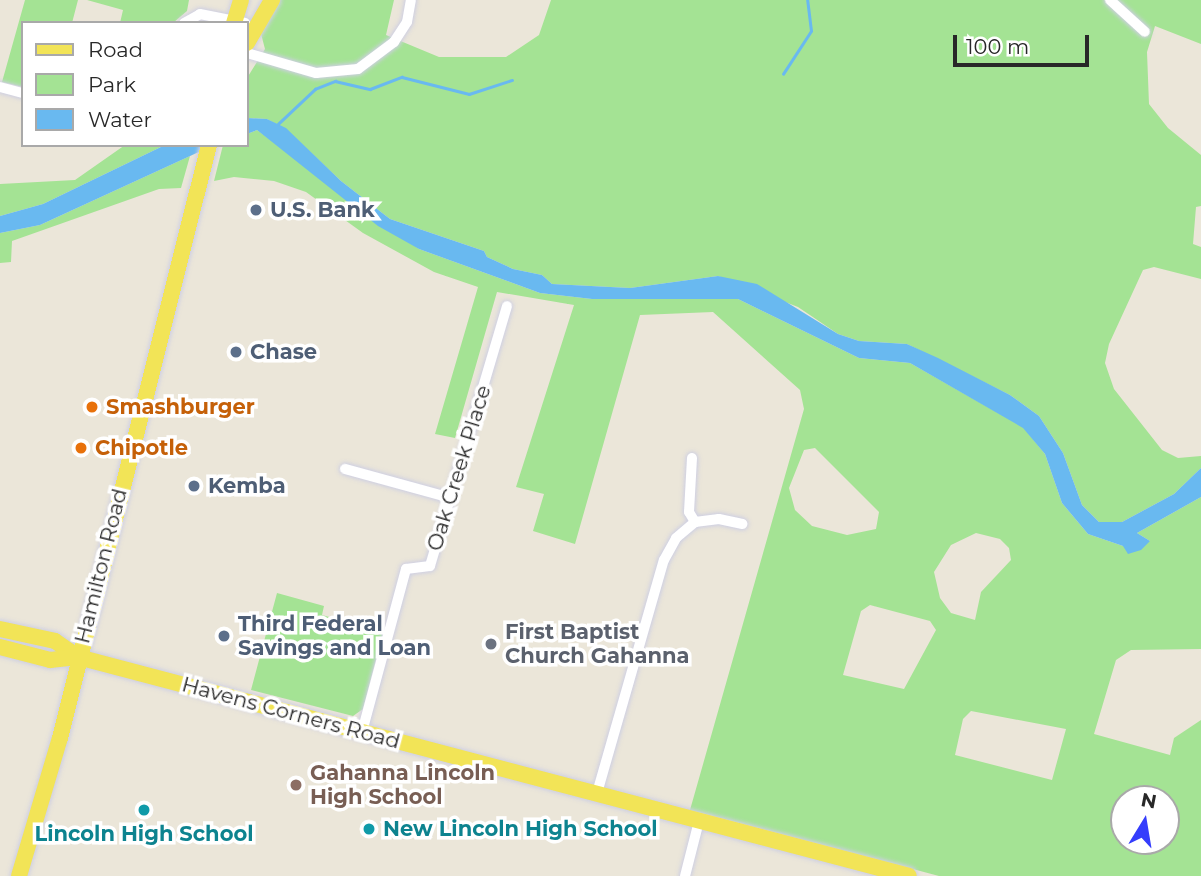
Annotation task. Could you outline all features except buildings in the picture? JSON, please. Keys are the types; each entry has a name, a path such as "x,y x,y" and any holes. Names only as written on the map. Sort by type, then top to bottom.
{"main road":[{"path":"242,0 254,15 248,39"},
{"name":"Hamilton Road","path":"19,876 79,657 180,256 202,147"},
{"name":"Hamilton Road","path":"195,190 208,147"},
{"path":"0,629 55,641 79,657"},
{"path":"0,647 50,660 79,657"},
{"name":"Havens Corners Road","path":"79,657 909,876"}],"street":[{"path":"248,53 316,73 358,69 394,42 407,22 411,0"},
{"path":"1110,0 1145,32"},
{"path":"188,21 200,14 254,15"},
{"path":"0,87 21,92"},
{"name":"Oak Creek Place","path":"362,732 406,569 430,566 507,306"},
{"path":"692,457 689,512 695,522"},
{"path":"345,469 451,498"},
{"path":"597,793 664,560 676,538 695,522 719,519 742,524"},
{"path":"685,876 699,821"}],"green space":[{"path":"25,0 78,0 73,21 21,21 21,87 2,82"},
{"path":"87,0 189,0 187,11 175,21 120,21 123,10"},
{"path":"280,0 394,0 386,35 439,57 506,57 539,35 551,0 1201,0 1201,44 1155,26 1147,52 1149,104 1168,128 1201,155 1201,206 1196,207 1193,244 1201,247 1201,279 1154,267 1143,270 1109,344 1105,363 1114,389 1162,450 1178,458 1201,456 1201,468 1174,494 1122,522 1099,522 1082,505 1063,453 1039,416 1010,395 907,344 859,341 838,334 798,307 718,276 630,288 552,284 542,275 513,269 487,257 484,251 390,219 341,181 286,129 267,119 248,118 248,76 265,49 260,30"},
{"path":"257,130 419,249 540,293 592,299 738,299 859,358 910,363 1023,427 1045,454 1062,503 1088,534 1123,546 1150,541 1137,533 1201,497 1201,649 1131,650 1116,660 1094,734 1170,755 1174,738 1201,720 1201,876 939,876 690,810 804,409 800,390 713,312 640,315 575,544 533,531 544,494 516,487 574,305 497,292 455,438 435,434 478,287 434,272 363,233 306,192 274,181 234,177 214,181 222,147 248,147 248,134","holes":["815,448 879,512 876,529 847,535 812,526 795,510 789,488 804,450","976,533 1000,539 1009,548 1011,560 981,592 975,620 951,613 940,598 934,572 951,545","870,605 930,621 936,630 904,689 843,675 861,611","971,711 1066,729 1052,780 955,755 963,719"]},
{"path":"122,147 161,147 43,204 0,216 0,184 75,180"},
{"path":"190,156 181,188 159,189 12,241 11,262 0,263 0,233 40,225"},
{"path":"277,593 324,606 322,615 383,632 363,709 353,716 251,690"}],"water":[{"path":"248,118 267,119 286,128 341,181 390,219 484,251 487,257 513,269 542,275 552,284 630,288 718,276 757,284 838,334 859,341 907,344 938,358 1010,395 1039,416 1063,453 1082,505 1099,522 1122,522 1174,494 1201,468 1201,497 1137,533 1150,541 1141,550 1128,554 1123,546 1088,534 1062,503 1045,454 1023,428 910,363 859,358 738,299 592,299 540,293 419,249 378,226 257,130 248,134"},
{"path":"161,147 210,147 40,225 0,233 0,216 43,204"}],"waterway":[{"path":"783,74 811,31 807,0"},
{"path":"278,124 315,89 335,81 370,89 402,77 469,94 512,80"}],"place":[{"name":"U.S. Bank","path":"256,210"},
{"name":"Chase","path":"236,352"},
{"name":"Smashburger","path":"92,407"},
{"name":"Chipotle","path":"81,448"},
{"name":"Kemba","path":"194,486"},
{"name":"Third Federal Savings and Loan","path":"224,636"},
{"name":"First Baptist Church Gahanna","path":"491,644"},
{"name":"Gahanna Lincoln High School","path":"296,785"},
{"name":"Lincoln High School","path":"144,810"},
{"name":"New Lincoln High School","path":"369,829"}]}
